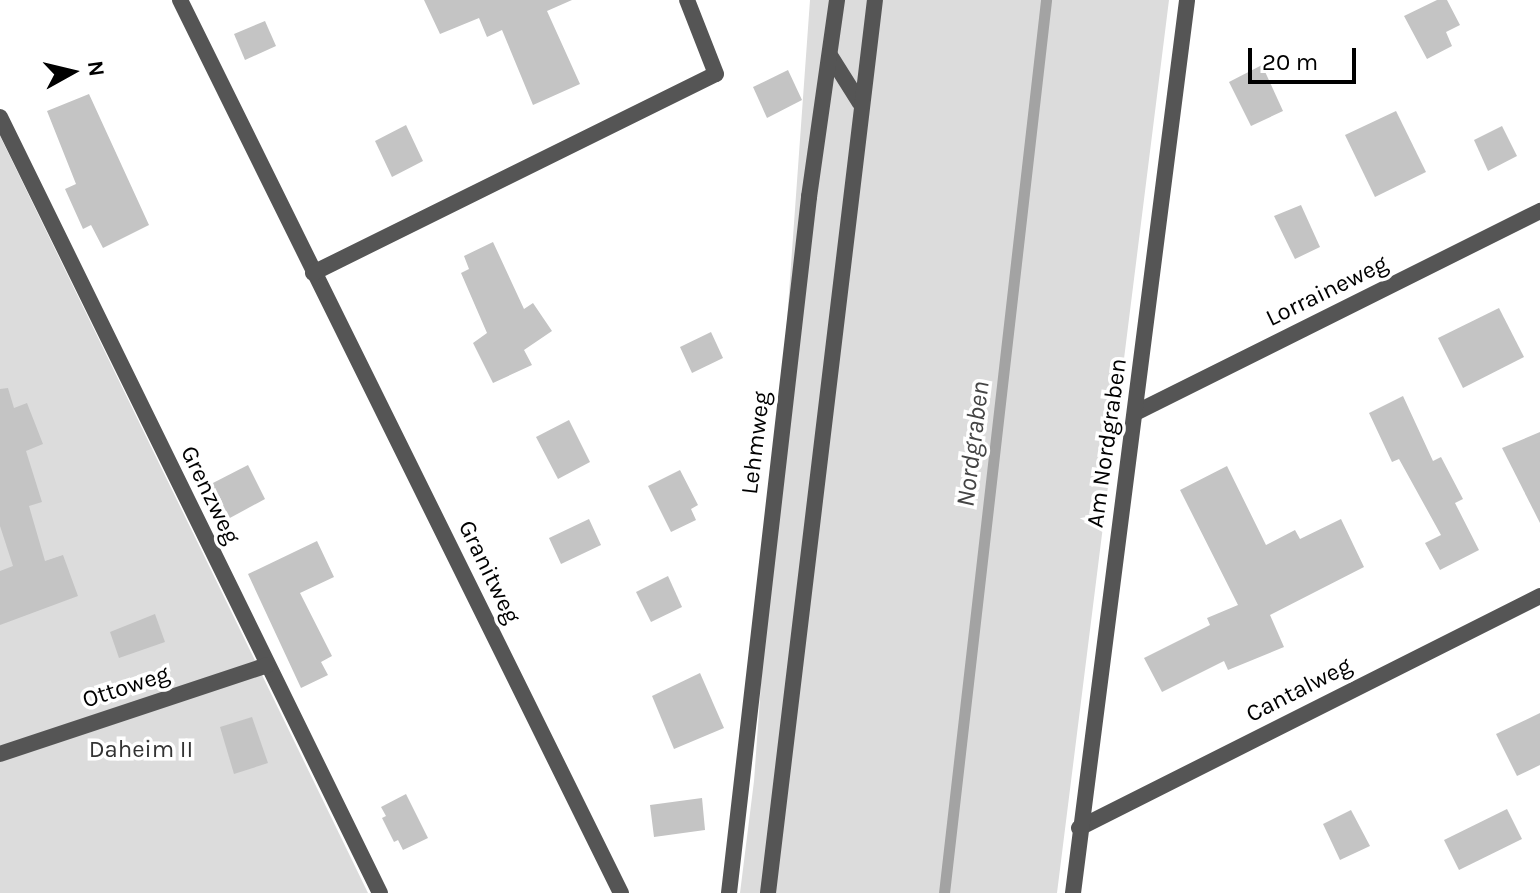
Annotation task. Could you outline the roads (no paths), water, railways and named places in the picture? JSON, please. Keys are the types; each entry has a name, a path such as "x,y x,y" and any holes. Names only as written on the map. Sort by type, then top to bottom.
{"lane":[{"name":"Granitweg","path":"180,0 621,893"},
{"path":"313,273 716,74 687,0"},
{"name":"Lehmweg","path":"729,893 809,197 837,0"},
{"path":"768,893 860,103 875,0"},
{"name":"Am Nordgraben","path":"1073,893 1079,828 1191,2"},
{"path":"831,57 860,103"},
{"name":"Grenzweg","path":"0,117 380,893"},
{"name":"Lorraineweg","path":"1135,413 1540,211"},
{"name":"Cantalweg","path":"1079,828 1540,596"},
{"name":"Ottoweg","path":"0,754 267,665"}],"waterway":[{"name":"Nordgraben","path":"944,893 1046,0"}],"park label":[{"name":"Daheim II","path":"141,750"}]}
